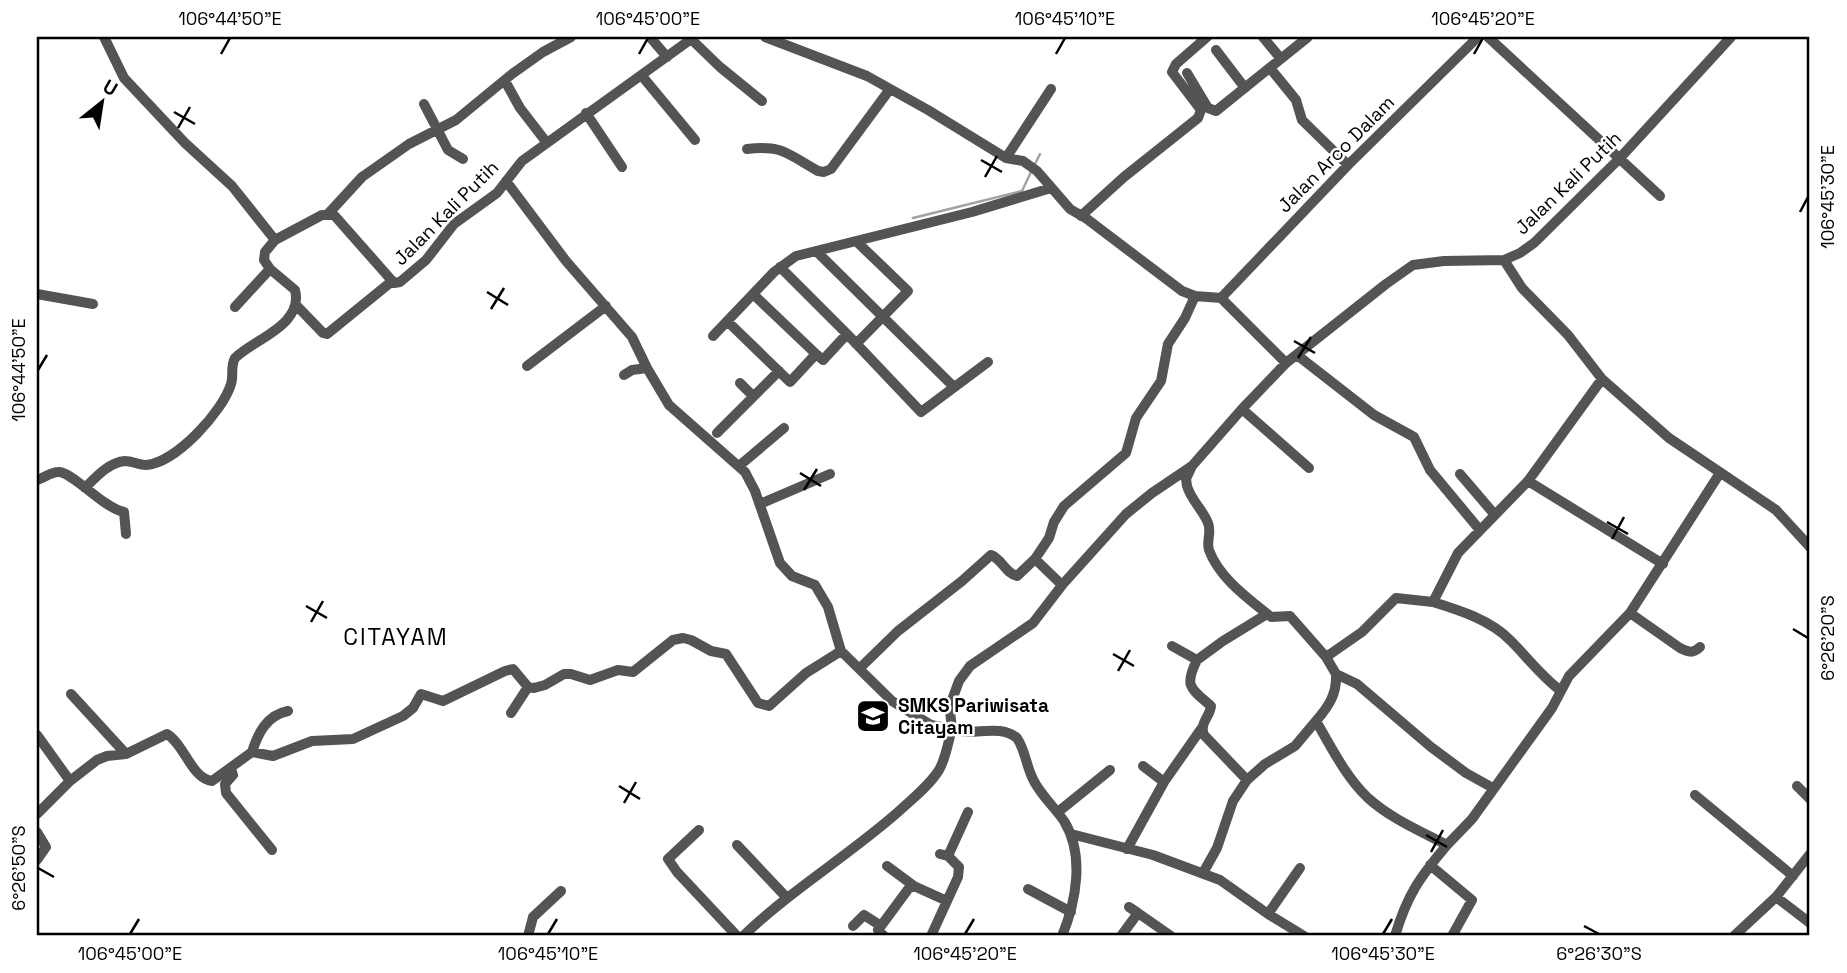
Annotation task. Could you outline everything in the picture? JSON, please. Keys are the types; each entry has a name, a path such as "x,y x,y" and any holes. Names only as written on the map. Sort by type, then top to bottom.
{"street":[{"path":"104,37 124,78 185,143 232,186 275,240"},
{"path":"85,488 121,461 147,465 171,454 213,416 232,382 234,358 283,324 296,305 295,290 270,269 264,257 275,240 328,214 362,177 409,144 456,120 508,77 543,52 571,37"},
{"path":"650,37 667,57"},
{"path":"765,37 820,56 890,89 1006,158 1023,161 1037,171 1066,206 1182,292 1221,298 1292,359 1306,365 1374,415 1413,437 1430,470 1479,529"},
{"path":"1081,216 1133,169 1198,118 1201,110 1172,72 1175,64 1206,37"},
{"path":"1263,37 1281,59"},
{"path":"1187,73 1208,108 1216,111 1308,37"},
{"name":"Jalan Arco Dalam","path":"1221,298 1348,165 1478,37"},
{"path":"1488,37 1660,196"},
{"name":"Jalan Kali Putih","path":"743,936 786,897 864,841 931,781 942,762 952,729 950,711 956,689 965,673 977,659 1033,623 1062,585 1126,514 1192,466 1242,409 1292,359 1413,265 1444,261 1504,260 1516,256 1534,243 1619,159 1731,37"},
{"path":"692,38 762,101"},
{"name":"Jalan Kali Putih","path":"328,214 334,215 342,222 391,282 400,282 442,242 454,225 497,193 522,160 692,38"},
{"path":"1216,50 1245,88"},
{"path":"1270,68 1296,100 1303,120 1348,165"},
{"path":"642,76 695,140"},
{"path":"505,81 520,108 547,143"},
{"path":"747,149 780,149 824,172 831,169 890,89"},
{"path":"1006,158 1051,89"},
{"path":"424,104 448,150 463,159"},
{"path":"586,113 622,167"},
{"path":"506,181 554,246 632,337 669,405 749,479 780,563 792,576 815,585 828,607 841,651 872,683 906,710 931,725 973,733 1002,730 1012,734 1020,743 1033,779 1071,834 1077,854 1071,912 1062,936"},
{"path":"713,336 780,267 796,256 972,212 1051,188"},
{"path":"856,241 908,291 856,344"},
{"path":"816,251 954,387"},
{"path":"1504,260 1522,288 1568,335 1602,379 1669,438 1776,510 1810,547"},
{"path":"780,267 921,412 988,362"},
{"path":"235,307 270,269"},
{"path":"296,305 327,334 391,282"},
{"path":"753,294 823,360 847,334"},
{"path":"37,295 93,304"},
{"path":"860,668 898,631 991,555 1011,574 1017,576 1035,559 1049,538 1054,522 1064,506 1126,453 1136,418 1161,381 1168,344 1195,296"},
{"path":"527,366 606,306"},
{"path":"727,321 790,382 816,354"},
{"path":"625,375 632,370 647,368"},
{"path":"716,433 779,371"},
{"path":"1433,602 1458,553 1528,481 1602,379"},
{"path":"740,383 753,396"},
{"path":"1242,409 1309,468"},
{"path":"738,466 784,428"},
{"path":"1192,466 1186,479 1187,486 1208,522 1210,529 1207,543 1224,575 1267,614 1275,617 1290,616 1326,657 1336,674 1337,688 1332,700 1295,746 1265,764 1247,780 1233,801 1217,848 1203,873"},
{"path":"37,480 58,471 66,474 111,508 124,512 126,534"},
{"path":"1395,936 1403,907 1430,864 1472,818 1552,708 1569,676 1630,613 1720,472"},
{"path":"760,504 830,474"},
{"path":"1461,474 1495,515"},
{"path":"1528,481 1663,564"},
{"path":"1035,559 1062,585"},
{"path":"1326,657 1362,632 1395,598 1433,602 1493,626 1511,641 1542,676 1561,691"},
{"path":"1630,613 1680,648 1689,652 1700,647"},
{"path":"1127,849 1164,782 1201,729 1211,709 1189,683 1189,676 1197,660 1267,614"},
{"path":"252,752 273,756 312,741 353,739 403,716 413,708 421,694 443,701 513,669 528,687 534,688 564,674 590,680 618,670 633,673 673,640 683,638 711,651 726,654 758,703 769,706 806,673 841,651"},
{"path":"1172,646 1197,660"},
{"path":"1336,674 1357,684 1423,741 1466,773 1493,788"},
{"path":"511,713 528,687"},
{"path":"71,694 126,754"},
{"path":"39,806 102,757 126,754 167,734 182,748 206,780 212,781 252,752 261,730 278,713 288,711"},
{"path":"1316,721 1352,778 1369,799 1397,818 1447,845"},
{"path":"1201,729 1214,748 1247,780"},
{"path":"37,735 70,781"},
{"path":"1143,766 1164,782"},
{"path":"231,769 233,775 225,784 226,793 272,850"},
{"path":"1058,812 1110,770"},
{"path":"1797,786 1810,799"},
{"path":"1695,795 1793,876"},
{"path":"931,936 960,872 956,863 944,855 968,812"},
{"path":"699,830 668,859 737,936"},
{"path":"37,832 46,847 37,860"},
{"path":"1071,834 1127,849 1220,880 1304,936"},
{"path":"737,845 786,897"},
{"path":"1734,936 1776,897 1810,854"},
{"path":"1430,864 1472,900 1452,936"},
{"path":"887,866 914,886 947,901"},
{"path":"1268,914 1300,868"},
{"path":"853,926 864,915 879,932 909,888 914,886"},
{"path":"1028,889 1071,912"},
{"path":"528,936 533,917 561,891"},
{"path":"1776,897 1810,923"},
{"path":"1121,936 1133,910 1164,934"}],"waterway":[{"path":"1034,166 1040,154"},
{"path":"913,218 1022,191 1031,172"}],"place":[{"name":"SMKS Pariwisata Citayam","path":"873,716"}],"district":[{"name":"CITAYAM","path":"396,637"}]}
